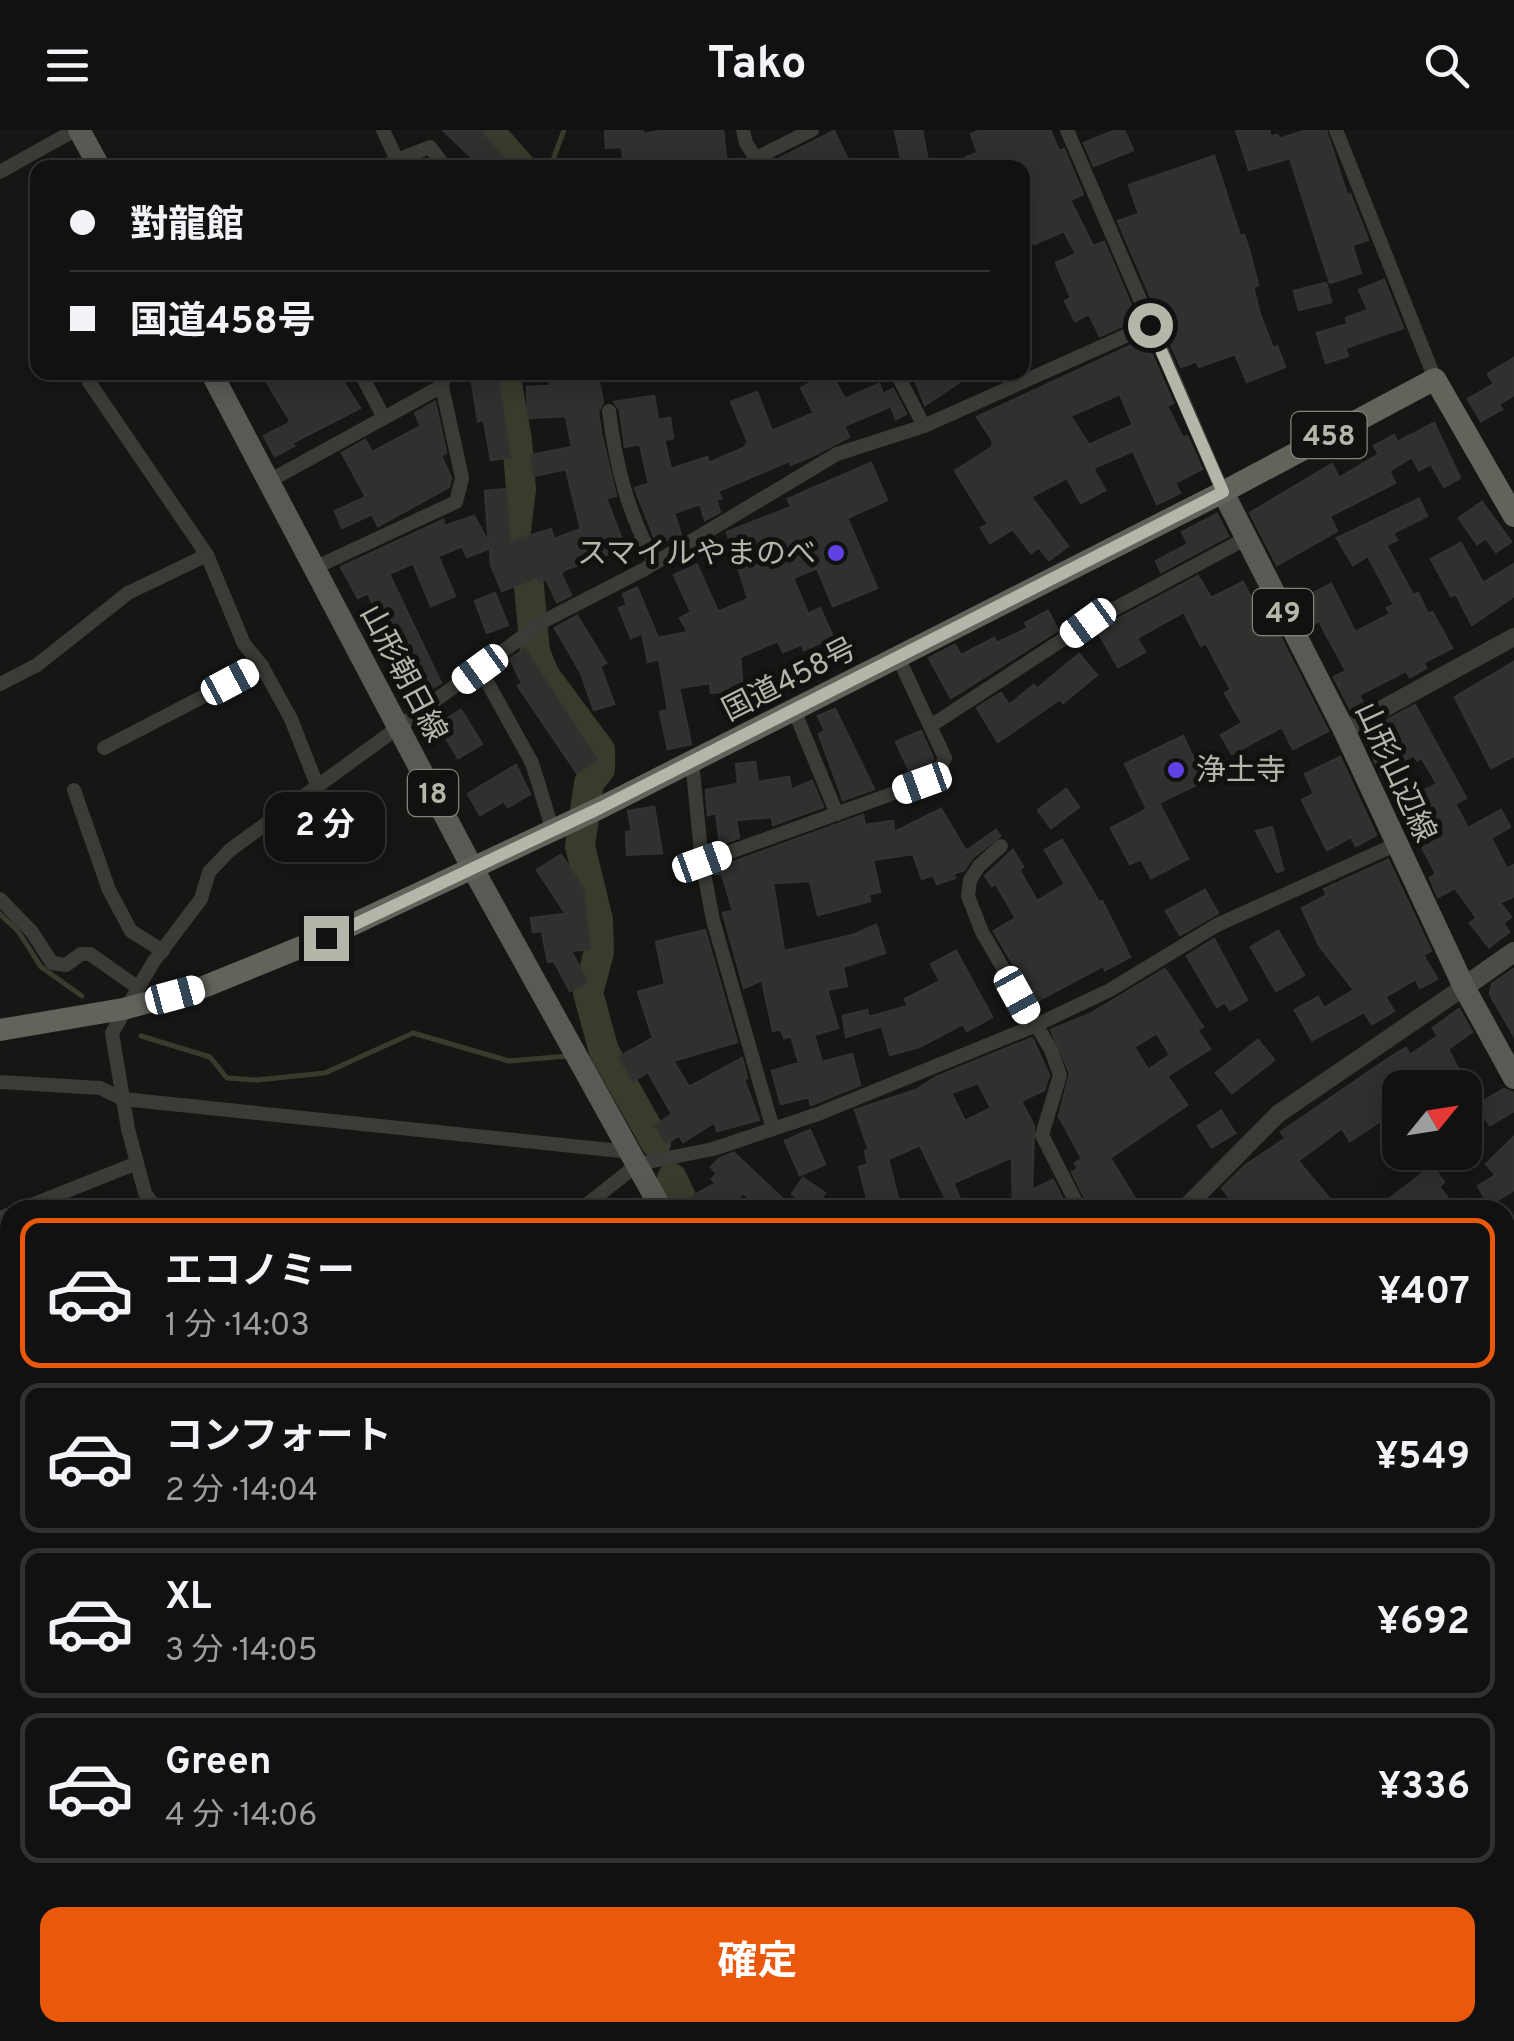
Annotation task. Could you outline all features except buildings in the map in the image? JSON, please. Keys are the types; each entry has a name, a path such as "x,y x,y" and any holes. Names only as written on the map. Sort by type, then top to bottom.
{"highway":[{"name":"国道458号","path":"0,1030 123,1009 201,988 326,938 692,762 1223,492 1435,379"},
{"path":"1435,379 1514,516"}],"main road":[{"path":"77,130 95,160"},
{"name":"山形朝日線","path":"215,380 472,869 657,1200"},
{"name":"山形山辺線","path":"1223,492 1344,730 1464,987 1514,1078"},
{"path":"1464,987 1514,952"}],"street":[{"path":"0,172 77,130"},
{"path":"383,130 397,160 430,147 440,160"},
{"path":"743,130 757,160"},
{"path":"764,160 812,130"},
{"path":"1068,130 1223,492"},
{"path":"1336,130 1435,379"},
{"path":"1030,379 1150,325"},
{"path":"89,380 207,555 244,644 262,666 291,719 318,784"},
{"path":"364,380 384,418"},
{"path":"268,481 384,418 442,380"},
{"path":"314,568 456,502 462,478 444,380"},
{"path":"900,380 924,426"},
{"path":"150,1200 137,1163 112,1032 123,1009 201,900 209,872 230,850 544,621 655,563 837,454 924,426 1027,380"},
{"path":"609,411 614,459 628,511 655,563"},
{"path":"932,725 1088,623 1246,539"},
{"path":"0,684 38,665 128,592 207,555"},
{"path":"1344,730 1514,637"},
{"path":"702,862 922,783 936,773 945,758 898,657"},
{"path":"104,748 262,666"},
{"path":"480,669 532,763 561,827"},
{"path":"794,710 838,814"},
{"path":"692,762 702,862 713,920 773,1129"},
{"path":"74,790 108,890 131,930 163,951"},
{"path":"0,1082 100,1088 124,1099 634,1158 713,1148 773,1129 1034,1026 1110,990 1217,926 1398,844"},
{"path":"1002,846 979,866 970,880 968,896 982,932 1060,1074 1042,1135 1075,1200"},
{"path":"0,899 32,932 52,962 66,965 81,954 90,954 138,987"},
{"path":"1193,1200 1290,1105 1464,987"},
{"path":"590,1200 634,1158"},
{"path":"45,1200 137,1163"}],"waterway":[{"path":"488,130 515,160"},
{"path":"553,160 564,130"},
{"path":"506,380 521,489 514,547 529,586 535,652 545,676 600,750 600,769 589,783 580,846 598,920 599,952 588,993 604,1051 656,1143"},
{"path":"0,914 18,931 41,967 82,996"},
{"path":"141,1036 210,1057 227,1078 257,1080 325,1073 413,1033 509,1061 568,1056"},
{"path":"672,1178 682,1200"}],"place":[{"name":"スマイルやまのべ","path":"836,553"},
{"name":"浄土寺","path":"1176,770"}],"route":[{"path":"326,938 600,808 1223,492 1150,325"}]}
